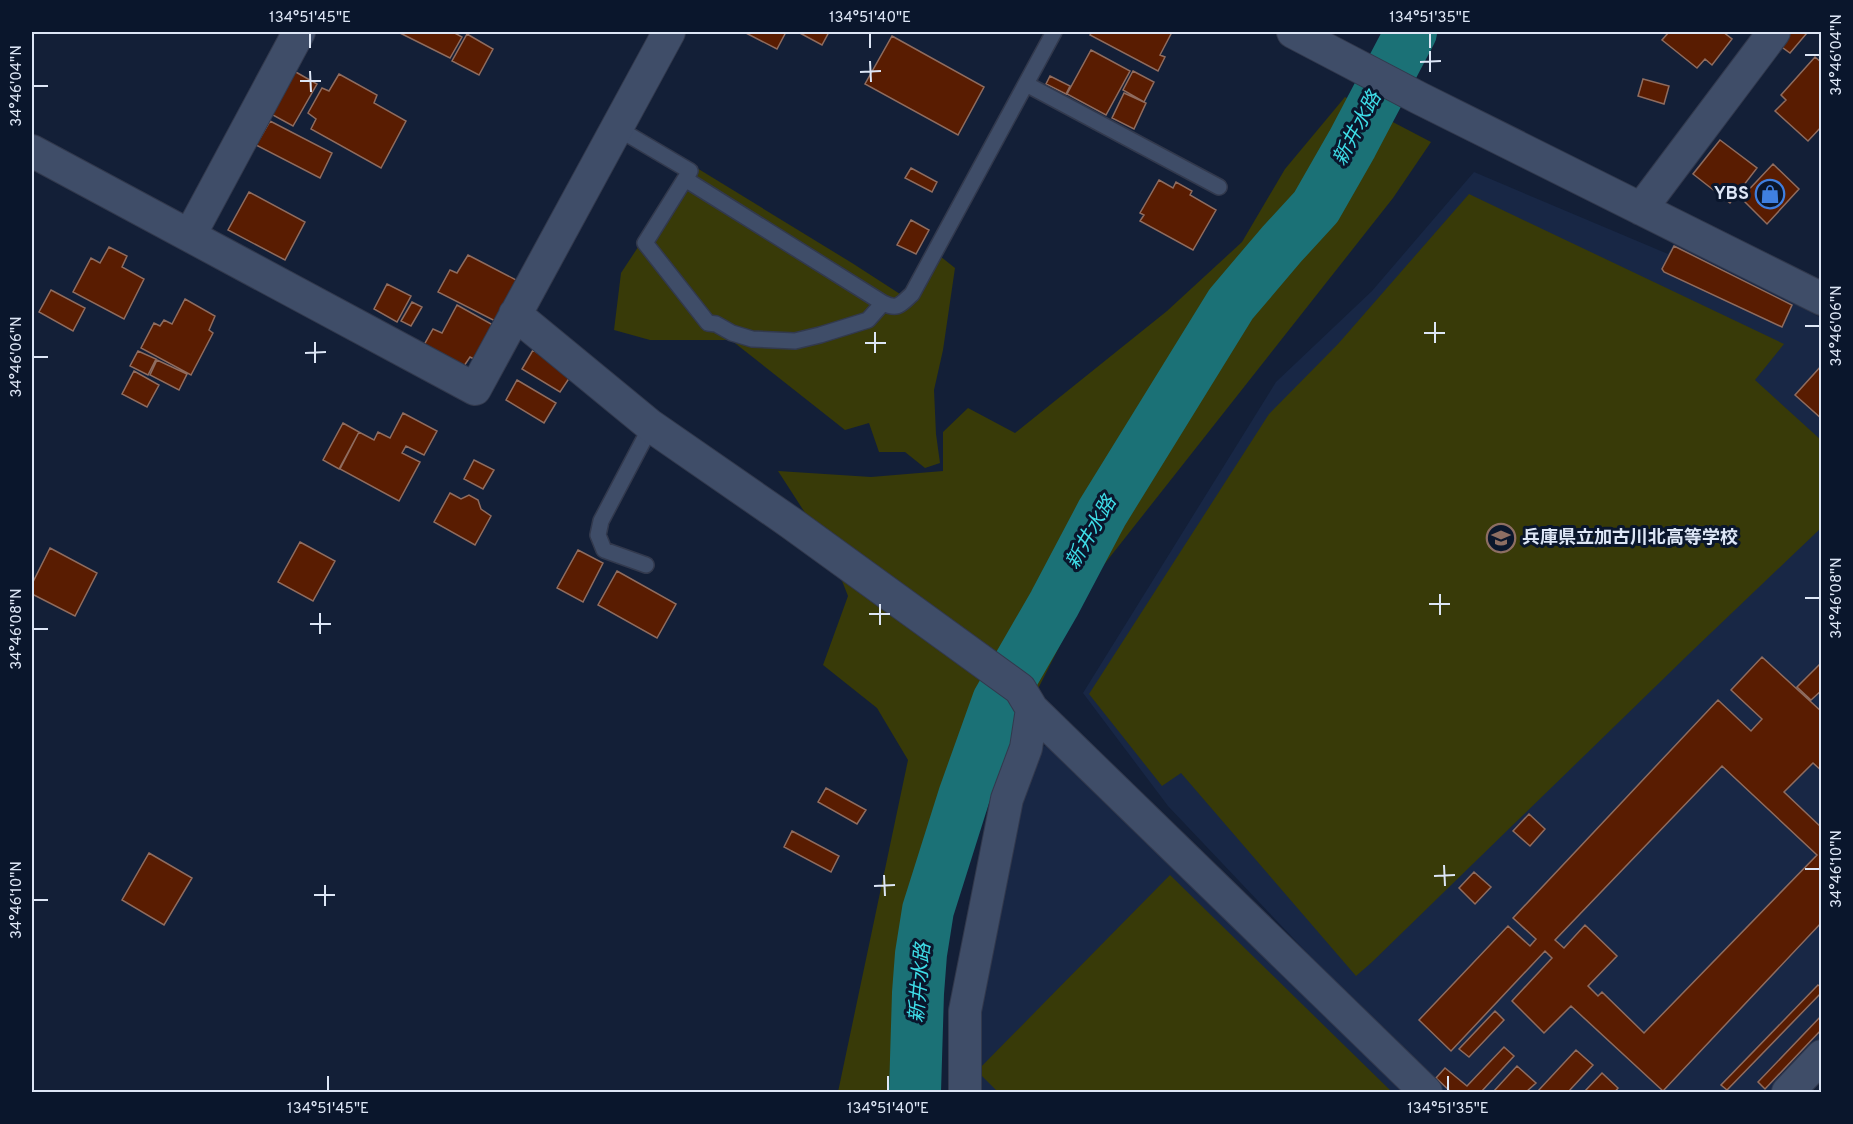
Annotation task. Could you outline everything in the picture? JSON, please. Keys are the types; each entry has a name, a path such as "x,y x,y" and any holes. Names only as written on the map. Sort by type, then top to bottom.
{"street":[{"path":"190,235 299,32"},
{"path":"32,151 475,389 669,32"},
{"path":"1293,32 1419,98 1821,299"},
{"path":"1641,209 1774,32"},
{"path":"515,314 651,426 791,523 1020,689 1032,709 1426,1092"},
{"path":"965,1092 965,1011 1007,799 1026,748 1032,709"},
{"path":"1788,1092 1821,1056"}],"lane":[{"path":"685,179 883,303 892,307 899,306 912,294 1054,32"},
{"path":"1026,84 1219,186"},
{"path":"617,128 690,171 645,243 708,323 752,339 795,340 868,320 883,303"},
{"path":"646,566 604,550 597,536 601,521 651,426"}],"shaded area":[{"path":"1345,97 1431,142 1393,198 1095,576 1003,758 952,913 919,1092 838,1092 908,760 877,708 823,665 848,596 831,553 778,471 871,477 943,471 943,432 968,408 1015,433 1167,311 1242,242 1285,169"},
{"path":"692,165 852,263 900,294 911,304 940,256 955,268 943,350 934,390 940,463 925,468 905,452 879,452 869,423 845,430 731,340 650,340 614,330 621,273"},
{"name":"兵庫県立加古川北高等学校","path":"1474,172 1668,254 1676,239 1821,318 1821,1039 1773,1092 1444,1092 1347,995 1168,806 1083,693 1276,382 1372,291"},
{"name":"兵庫県立加古川北高等学校","path":"1469,194 1784,344 1755,380 1821,440 1821,528 1356,976 1181,773 1162,786 1089,694 1269,414 1338,344"},
{"path":"1055,743 1413,1092 974,1092 974,1009 1015,807 1042,747"},
{"path":"1170,875 1392,1092 998,1092 977,1071"}],"building":[{"path":"398,32 453,32 462,37 450,58"},
{"path":"744,32 786,32 777,49"},
{"path":"798,32 829,32 822,45"},
{"path":"1092,32 1172,32 1160,55 1165,57 1158,71 1090,35"},
{"path":"1669,32 1723,32 1732,39 1712,65 1705,59 1697,68 1662,40"},
{"path":"1790,32 1807,33 1790,53 1779,45"},
{"path":"467,34 493,49 479,75 452,61"},
{"path":"892,36 984,87 958,135 865,84"},
{"path":"1091,50 1130,71 1106,115 1067,94"},
{"path":"1815,57 1822,63 1822,126 1808,141 1775,111 1786,100 1781,95"},
{"path":"294,71 317,84 293,126 271,114"},
{"path":"1133,71 1154,82 1144,102 1123,90"},
{"path":"339,74 377,95 374,103 406,121 381,168 311,129 316,119 308,113 322,88 329,91"},
{"path":"1050,76 1070,86 1066,94 1046,84"},
{"path":"1643,79 1669,86 1664,104 1638,96"},
{"path":"1124,93 1146,103 1134,129 1112,118"},
{"path":"270,121 332,153 320,178 256,145"},
{"path":"1720,140 1757,168 1730,203 1693,174"},
{"name":"YBS","path":"1773,164 1799,189 1767,224 1741,198"},
{"path":"911,168 937,182 932,192 905,178"},
{"path":"1159,180 1173,188 1176,182 1192,191 1190,195 1216,210 1193,250 1140,221 1144,215 1140,213"},
{"path":"249,192 305,222 285,260 228,230"},
{"path":"911,220 929,230 916,254 897,245"},
{"path":"1674,246 1792,305 1782,327 1664,272 1662,269"},
{"path":"109,247 127,256 122,267 144,279 124,319 73,292 91,258 100,263"},
{"path":"468,255 520,282 501,324 438,292 450,270 457,273"},
{"path":"387,284 411,296 397,322 374,309"},
{"path":"51,290 85,308 73,331 39,312"},
{"path":"185,299 215,316 209,330 213,333 191,375 141,348 154,323 160,326 164,320 172,324"},
{"path":"412,302 422,307 411,326 401,321"},
{"path":"457,305 493,325 474,359 470,357 464,366 424,345 433,329 442,333"},
{"path":"533,350 572,374 560,392 522,369"},
{"path":"138,351 156,359 148,375 130,366"},
{"path":"157,360 187,374 179,390 150,375"},
{"path":"1822,365 1822,419 1795,395"},
{"path":"134,371 159,385 147,407 122,394"},
{"path":"517,380 556,403 544,423 506,400"},
{"path":"403,413 437,431 424,455 406,446 402,453 420,462 399,501 340,469 359,432 374,440 378,432 390,438"},
{"path":"343,423 359,432 339,469 323,460"},
{"path":"474,460 494,470 483,489 464,479"},
{"path":"450,493 461,499 469,495 478,500 481,509 491,516 475,545 434,522"},
{"path":"300,542 335,561 313,601 278,582"},
{"path":"50,548 97,573 75,616 32,594 32,584"},
{"path":"578,550 603,563 583,602 557,588"},
{"path":"617,571 676,604 657,638 598,605"},
{"path":"1762,657 1822,712 1822,771 1813,763 1784,792 1822,828 1822,922 1663,1091 1571,1006 1544,1033 1512,1001 1552,958 1545,951 1451,1051 1419,1020 1508,926 1530,946 1536,939 1513,918 1718,700 1751,731 1762,719 1731,690","holes":["1722,766 1817,855 1644,1033 1602,992 1598,996 1588,986 1617,956 1585,925 1564,948 1555,940"]},
{"path":"1822,662 1822,690 1811,700 1797,687"},
{"path":"826,788 866,810 857,824 818,802"},
{"path":"1529,814 1545,829 1530,846 1513,831"},
{"path":"792,831 839,856 831,872 784,847"},
{"path":"149,853 192,878 164,925 122,900"},
{"path":"1474,872 1491,887 1475,904 1459,888"},
{"path":"1818,985 1822,988 1822,992 1727,1090 1721,1085"},
{"path":"1495,1011 1504,1020 1469,1057 1459,1049"},
{"path":"1822,1015 1822,1029 1765,1089 1758,1082"},
{"path":"1504,1047 1514,1056 1481,1092 1451,1092 1436,1078 1445,1068 1467,1086"},
{"path":"1576,1050 1593,1065 1568,1092 1537,1092"},
{"path":"1517,1066 1536,1083 1526,1092 1493,1092"},
{"path":"1602,1073 1618,1088 1615,1092 1584,1092"}],"waterway":[{"name":"新井水路","path":"915,1092 918,993 928,910 964,796 998,701 1054,604 1102,513 1231,304 1316,207 1411,32"}],"place":[{"name":"YBS","path":"1770,194"},
{"name":"兵庫県立加古川北高等学校","path":"1501,538"}]}
